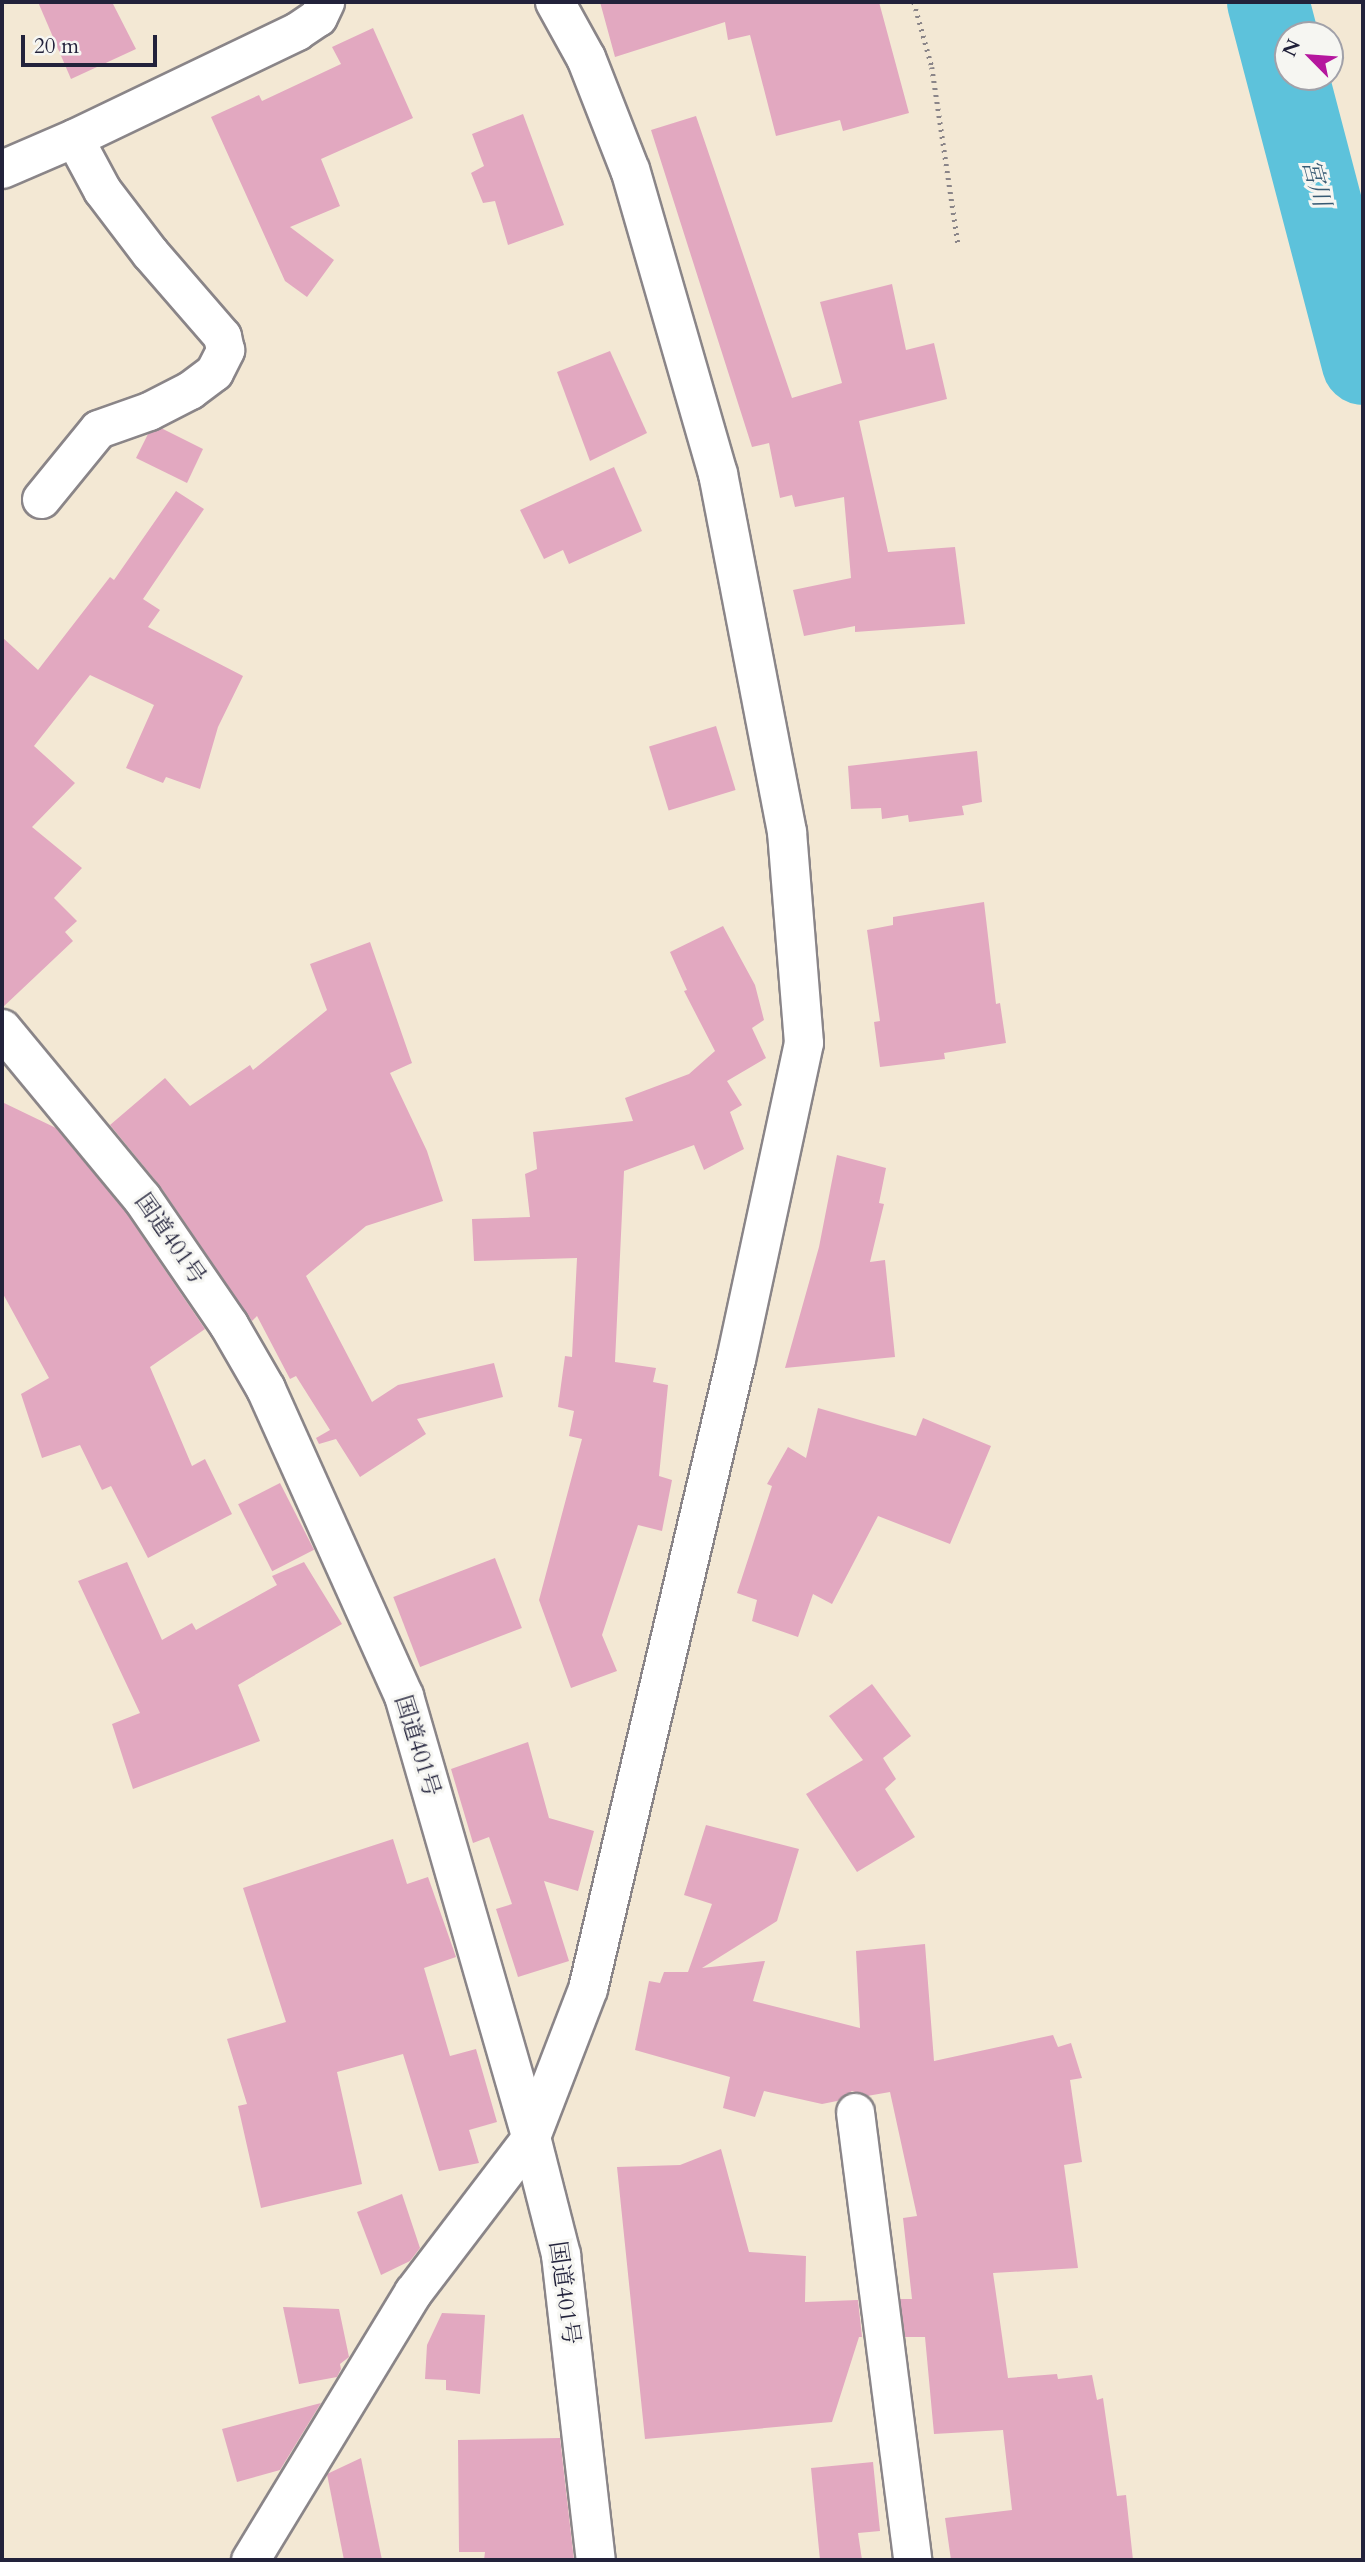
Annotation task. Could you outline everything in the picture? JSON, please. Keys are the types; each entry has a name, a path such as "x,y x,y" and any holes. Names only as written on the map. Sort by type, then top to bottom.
{"main road":[{"path":"531,2137 588,1989 736,1360 804,1043 787,832 718,474 630,170 586,58 555,2"},
{"name":"国道401号","path":"2,1029 142,1198 229,1325 266,1389 404,1696 531,2137 561,2255 596,2560"}],"street":[{"path":"2,169 74,138 297,31 318,17 326,2"},
{"path":"41,499 98,429 149,411 190,390 214,372 225,350 222,336 150,253 102,190 74,138"},
{"path":"855,2112 912,2560"},
{"path":"250,2560 413,2292 531,2137"}],"path":[{"path":"914,2 933,67 958,244"}],"building":[{"path":"38,2 112,2 136,49 71,79"},
{"path":"600,2 879,2 909,113 843,131 840,120 776,136 750,35 728,40 725,22 615,57"},
{"path":"373,28 413,118 321,159 340,206 290,227 334,260 307,297 285,281 211,117 259,95 262,101 341,64 332,47"},
{"path":"523,114 564,225 508,245 495,201 483,203 471,173 484,166 472,134"},
{"path":"696,116 792,398 842,383 820,302 892,284 906,350 934,343 947,399 859,421 888,552 955,547 965,624 855,632 855,626 804,636 793,590 851,578 844,497 795,507 792,495 780,498 769,443 752,447 651,130"},
{"path":"610,351 647,433 590,461 557,372"},
{"path":"161,428 203,449 187,483 136,458 148,434"},
{"path":"614,467 642,531 569,564 563,550 544,559 520,510"},
{"path":"176,491 204,509 143,599 160,610 148,627 243,676 218,727 200,789 166,777 163,783 126,768 154,705 90,675 34,746 75,783 32,827 82,868 54,898 77,921 65,932 73,941 2,1008 2,637 38,670 110,577 114,580"},
{"path":"716,726 736,790 669,811 649,746"},
{"path":"977,751 982,802 962,806 964,815 909,822 908,815 882,819 881,808 851,809 848,766"},
{"path":"984,902 996,1004 1000,1003 1006,1043 944,1053 945,1059 880,1067 874,1022 880,1021 867,930 893,925 893,917"},
{"path":"723,926 755,985 764,1020 752,1028 766,1058 727,1081 742,1105 730,1112 744,1149 704,1170 694,1145 624,1171 615,1362 656,1368 653,1382 668,1385 659,1476 672,1480 662,1531 638,1525 602,1635 617,1671 571,1688 539,1600 582,1439 569,1436 574,1411 558,1407 565,1356 572,1357 577,1258 474,1261 472,1219 530,1217 525,1174 537,1169 533,1132 633,1121 625,1098 689,1074 715,1051 684,991 687,990 670,952"},
{"path":"370,942 412,1063 390,1073 427,1151 443,1201 366,1226 306,1276 372,1402 398,1385 494,1363 503,1397 417,1419 426,1434 360,1477 336,1439 319,1444 316,1438 330,1430 296,1376 290,1379 257,1316 252,1321 160,1186 110,1125 165,1078 190,1106 250,1065 253,1070 327,1010 310,964"},
{"path":"2,1102 56,1128 125,1211 205,1329 150,1367 192,1466 205,1459 232,1514 148,1558 111,1486 102,1490 80,1445 42,1458 21,1394 49,1378 2,1292"},
{"path":"837,1155 886,1168 879,1203 884,1204 870,1262 885,1260 895,1357 785,1368 819,1247"},
{"path":"818,1408 916,1436 923,1418 991,1446 950,1544 878,1516 832,1604 813,1594 798,1637 752,1621 757,1600 737,1593 772,1486 767,1484 788,1447 806,1458"},
{"path":"280,1483 314,1550 272,1571 238,1504"},
{"path":"495,1558 522,1628 420,1667 393,1597"},
{"path":"127,1562 162,1640 192,1623 196,1630 277,1585 272,1576 304,1562 342,1624 238,1685 260,1741 133,1789 112,1724 140,1713 78,1581"},
{"path":"872,1684 911,1736 883,1758 896,1779 885,1789 915,1837 857,1872 806,1794 863,1760 829,1716"},
{"path":"528,1742 549,1818 594,1831 578,1891 544,1881 569,1961 518,1977 496,1909 512,1904 489,1837 473,1843 451,1769"},
{"path":"706,1825 799,1849 777,1921 702,1968 765,1961 753,2001 860,2028 856,1951 925,1944 934,2061 1053,2035 1058,2047 1071,2043 1082,2078 1070,2080 1082,2162 1064,2165 1078,2268 993,2273 1008,2378 1057,2374 1058,2379 1092,2375 1097,2400 1103,2398 1117,2496 1126,2495 1133,2560 951,2560 945,2518 1012,2510 1003,2430 934,2434 925,2337 905,2337 900,2299 912,2299 903,2218 917,2216 890,2092 867,2096 852,2091 837,2101 822,2104 764,2091 755,2117 723,2108 730,2077 635,2050 649,1981 660,1983 664,1972 688,1972 712,1904 684,1895"},
{"path":"393,1839 407,1884 428,1877 456,1957 424,1968 450,2056 476,2049 497,2122 469,2130 479,2163 439,2171 403,2054 337,2072 362,2184 261,2208 238,2106 247,2104 227,2039 286,2022 243,1888"},
{"path":"721,2149 749,2252 806,2256 805,2302 858,2300 862,2337 859,2337 832,2422 645,2439 617,2167 680,2165"},
{"path":"402,2194 420,2248 410,2261 381,2275 357,2212"},
{"path":"283,2307 339,2309 349,2357 340,2364 337,2377 299,2384"},
{"path":"442,2313 485,2315 480,2394 446,2390 446,2380 425,2379 427,2345"},
{"path":"321,2403 280,2470 237,2482 222,2429"},
{"path":"560,2438 574,2560 484,2560 485,2552 459,2552 458,2440"},
{"path":"361,2458 382,2560 344,2560 327,2474"},
{"path":"873,2462 880,2531 858,2533 862,2560 820,2560 811,2468"}],"waterway":[{"name":"宮川","path":"1268,2 1363,364"}]}
